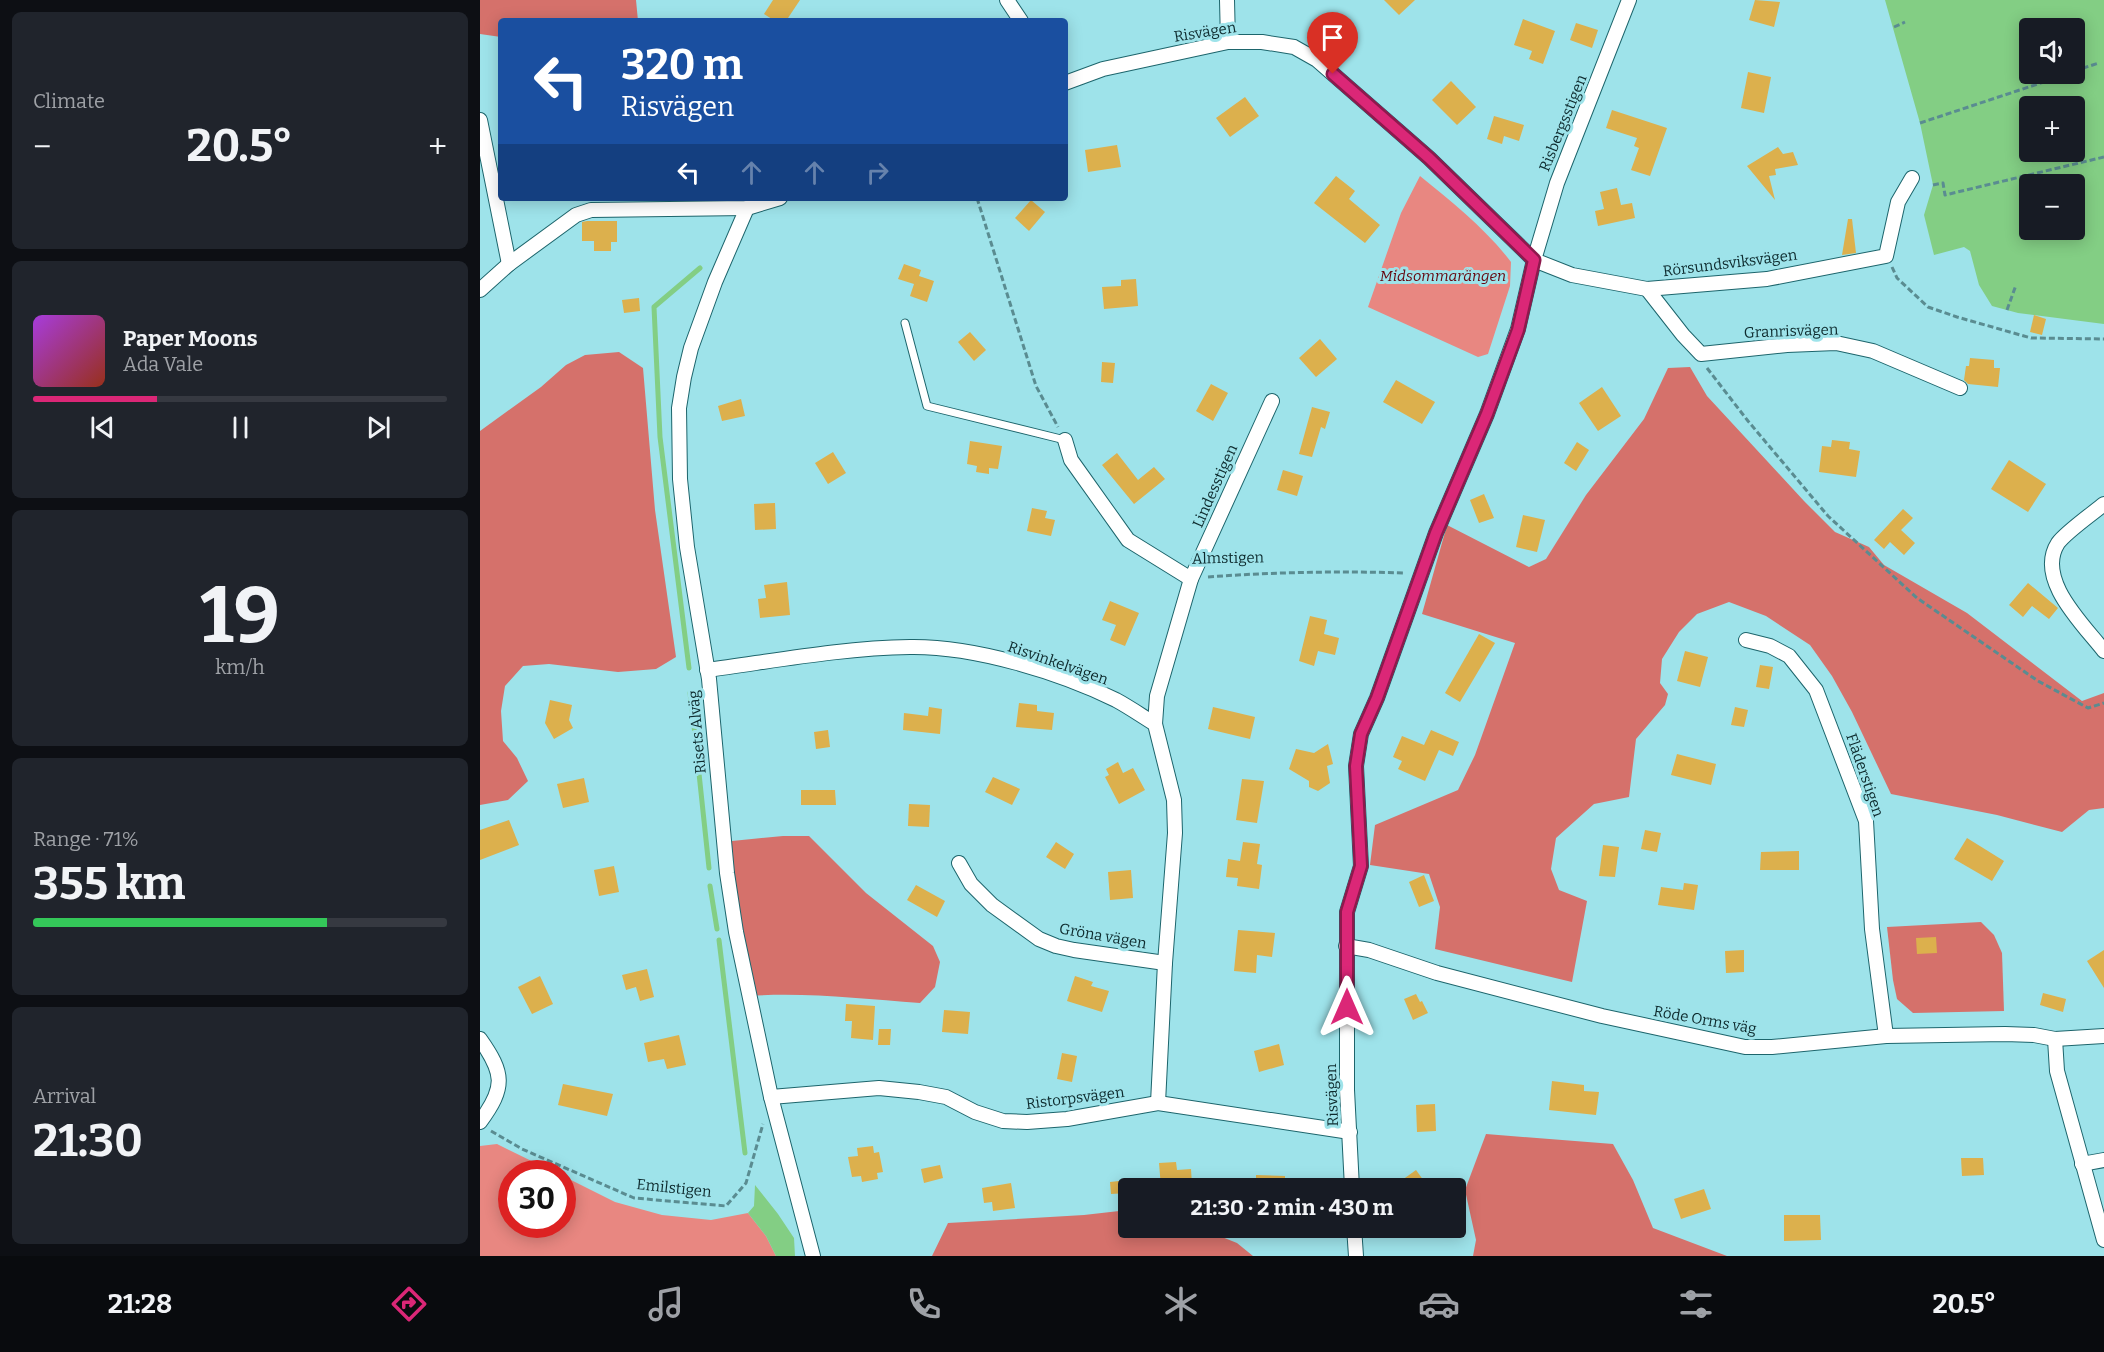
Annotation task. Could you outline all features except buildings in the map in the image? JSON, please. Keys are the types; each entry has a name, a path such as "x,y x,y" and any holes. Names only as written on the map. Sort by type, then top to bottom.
{"street":[{"path":"1007,0 1019,18"},
{"path":"1227,0 1228,42"},
{"name":"Risbergsstigen","path":"1534,260 1557,183 1629,0"},
{"name":"Risvägen","path":"1068,82 1103,69 1228,42 1262,42 1294,47 1317,60 1429,158 1534,260 1518,330 1487,414 1436,533 1377,698 1361,734 1356,766 1361,866 1347,912 1346,946 1347,1090 1352,1178"},
{"path":"480,120 509,264"},
{"path":"1886,256 1898,202 1912,178"},
{"path":"480,290 509,264 576,215 591,210 747,208 770,201"},
{"name":"Risets Alväg","path":"747,208 715,282 691,348 679,408 680,479 687,547 707,669 727,873 734,920 771,1096 813,1256"},
{"name":"Rörsundsviksvägen","path":"1534,260 1572,275 1647,289 1767,279 1886,256"},
{"path":"1647,289 1701,354"},
{"name":"Granrisvägen","path":"1701,354 1787,345 1836,343 1873,351 1960,388"},
{"name":"Lindesstigen","path":"1155,724 1157,696 1191,579 1272,401"},
{"name":"Almstigen","path":"1065,440 1071,460 1128,540 1191,579"},
{"path":"2104,504 2059,542 2052,559 2051,572 2067,605 2104,651"},
{"name":"Fläderstigen","path":"1746,640 1770,645 1788,656 1816,690 1866,821 1872,929 1886,1036"},
{"name":"Risvinkelvägen","path":"707,669 856,650 912,647 960,651 1026,666 1074,682 1117,701 1155,724"},
{"path":"1155,724 1174,800 1175,833 1165,963 1158,1103"},
{"name":"Gröna vägen","path":"959,864 971,884 992,905 1039,939 1074,950 1165,963"},
{"name":"Röde Orms väg","path":"1346,946 1369,950 1437,973 1602,1016 1745,1047 1772,1047 1886,1036 2005,1034 2034,1035 2055,1039 2104,1036"},
{"path":"480,1039 495,1060 500,1081 484,1126"},
{"path":"2055,1039 2057,1071 2104,1240"},
{"name":"Ristorpsvägen","path":"771,1096 879,1088 919,1092 946,1097 975,1112 1003,1121 1027,1122 1066,1119 1158,1103 1350,1131"},
{"path":"2082,1164 2104,1160"},
{"path":"1355,1238 1356,1256"}],"lane":[{"path":"905,323 927,406 1065,440"}],"path":[{"path":"1893,27 1905,22"},
{"path":"2085,67 2098,63"},
{"path":"1920,123 2038,84"},
{"path":"1933,185 1943,183 1945,195 2104,157"},
{"path":"978,201 1036,386 1065,440"},
{"path":"1886,256 1898,278 1928,307 2031,338 2104,339"},
{"path":"2007,310 2016,285"},
{"path":"1701,354 1710,373 1748,422 1828,516 1917,598 2038,681 2088,708 2104,703"},
{"name":"Almstigen","path":"1191,579 1254,573 1422,574"},
{"name":"Emilstigen","path":"484,1126 522,1149 634,1198 726,1206 746,1183 771,1096"}],"green space":[{"name":"Midsommarängen","path":"1420,176 1480,227 1511,262 1510,286 1488,354 1478,357 1368,307 1401,213"},
{"path":"497,1144 530,1160 498,1160 498,1238 576,1238 576,1182 615,1202 662,1215 711,1220 748,1213 766,1236 776,1256 480,1256 480,1146"}],"shaded area":[{"path":"480,0 636,0 638,18 498,18 498,37 480,34"},
{"path":"1885,0 2104,0 2104,324 2018,313 1992,306 1979,285 1970,251 1964,247 1934,255 1924,215 1933,185 1920,123"},
{"path":"619,352 643,368 655,510 676,657 656,669 618,672 549,664 523,666 505,686 501,711 503,741 517,758 528,781 508,800 480,805 480,431 541,387 566,365 585,355"},
{"path":"1690,367 1707,396 1835,532 1869,547 1884,565 1967,613 2082,701 2104,693 2104,808 2089,810 2062,832 1997,815 1891,794 1852,712 1832,676 1810,645 1766,616 1729,602 1697,614 1679,632 1662,659 1660,683 1668,694 1665,705 1636,739 1629,797 1594,804 1556,838 1551,869 1559,890 1587,901 1572,982 1435,949 1440,907 1429,874 1370,865 1375,825 1458,790 1475,755 1515,643 1422,614 1447,525 1529,567 1546,559 1586,495 1644,419 1668,368"},
{"path":"809,836 866,893 933,946 940,962 935,987 920,1003 813,995 749,996 729,875 732,841"},
{"path":"1981,922 1994,935 2002,953 2004,1011 1913,1013 1897,999 1887,927"},
{"path":"1486,1134 1613,1144 1633,1180 1653,1228 1727,1256 1473,1256 1476,1240 1466,1187"},
{"path":"755,1185 794,1238 795,1256 776,1256 766,1236 748,1213 754,1206"},
{"path":"1118,1211 1118,1238 1224,1238 1237,1243 1253,1256 932,1256 948,1223"}],"waterway":[{"path":"689,668 660,437 654,307 700,268"},
{"path":"690,693 696,743"},
{"path":"698,764 709,868"},
{"path":"710,886 717,929"},
{"path":"719,940 745,1153"}],"route":[{"path":"1333,74 1429,158 1534,260 1518,330 1487,414 1436,533 1377,698 1361,734 1356,766 1361,866 1347,912 1347,1007"}]}
